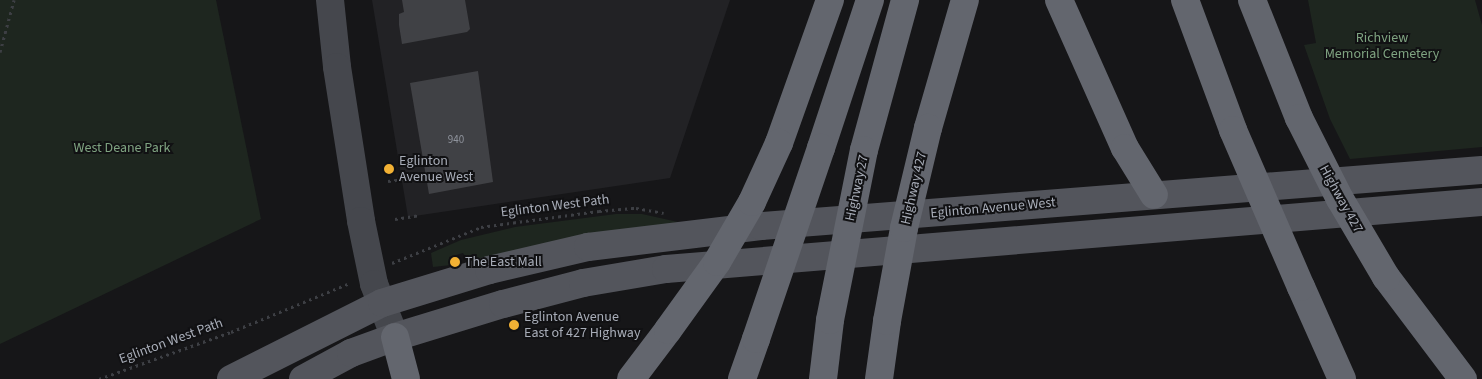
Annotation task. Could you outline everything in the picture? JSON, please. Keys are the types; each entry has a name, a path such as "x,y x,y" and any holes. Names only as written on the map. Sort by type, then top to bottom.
{"highway":[{"path":"631,379 717,262 752,202 779,143 830,0"},
{"path":"742,379 870,0"},
{"name":"Highway 27","path":"823,379 830,320 864,150 905,0"},
{"name":"Highway 427","path":"879,379 887,320 904,228 928,128 964,0"},
{"path":"1059,0 1125,148 1154,195"},
{"path":"1185,0 1233,130 1342,379"},
{"name":"Highway 427","path":"1252,0 1299,118 1340,199 1386,277 1463,379"},
{"path":"395,336 406,379"}],"main road":[{"path":"330,0 337,67 361,221 373,278 395,336"},
{"name":"Eglinton Avenue West","path":"231,379 382,303 526,260 638,239 761,226 1482,170"},
{"path":"303,379 337,360 395,336 583,283 666,269 1482,202"}],"path":[{"path":"0,52 14,0"},
{"path":"388,181 413,178"},
{"name":"Eglinton West Path","path":"426,248 481,227 555,216 636,208 672,214"},
{"path":"395,220 419,215"},
{"name":"Eglinton West Path","path":"99,379 231,332 334,290"}],"shaded area":[{"path":"372,0 730,0 670,178 408,217"}],"green space":[{"name":"West Deane Park","path":"0,0 216,0 261,219 0,344"},
{"name":"Richview Memorial Cemetery","path":"1308,0 1475,0 1482,25 1482,147 1350,159 1330,119 1304,45 1316,43"},
{"path":"616,214 642,214 678,222 471,265 463,253 449,257 451,265 433,267 431,253 461,240 515,227"}],"building":[{"path":"402,0 465,0 470,29 467,32 402,44 399,14 404,12"},
{"path":"478,71 493,182 429,194 410,83"}],"place":[{"name":"Eglinton Avenue West","path":"389,169"},
{"name":"The East Mall","path":"455,262"},
{"name":"Eglinton Avenue East of 427 Highway","path":"514,325"}]}
